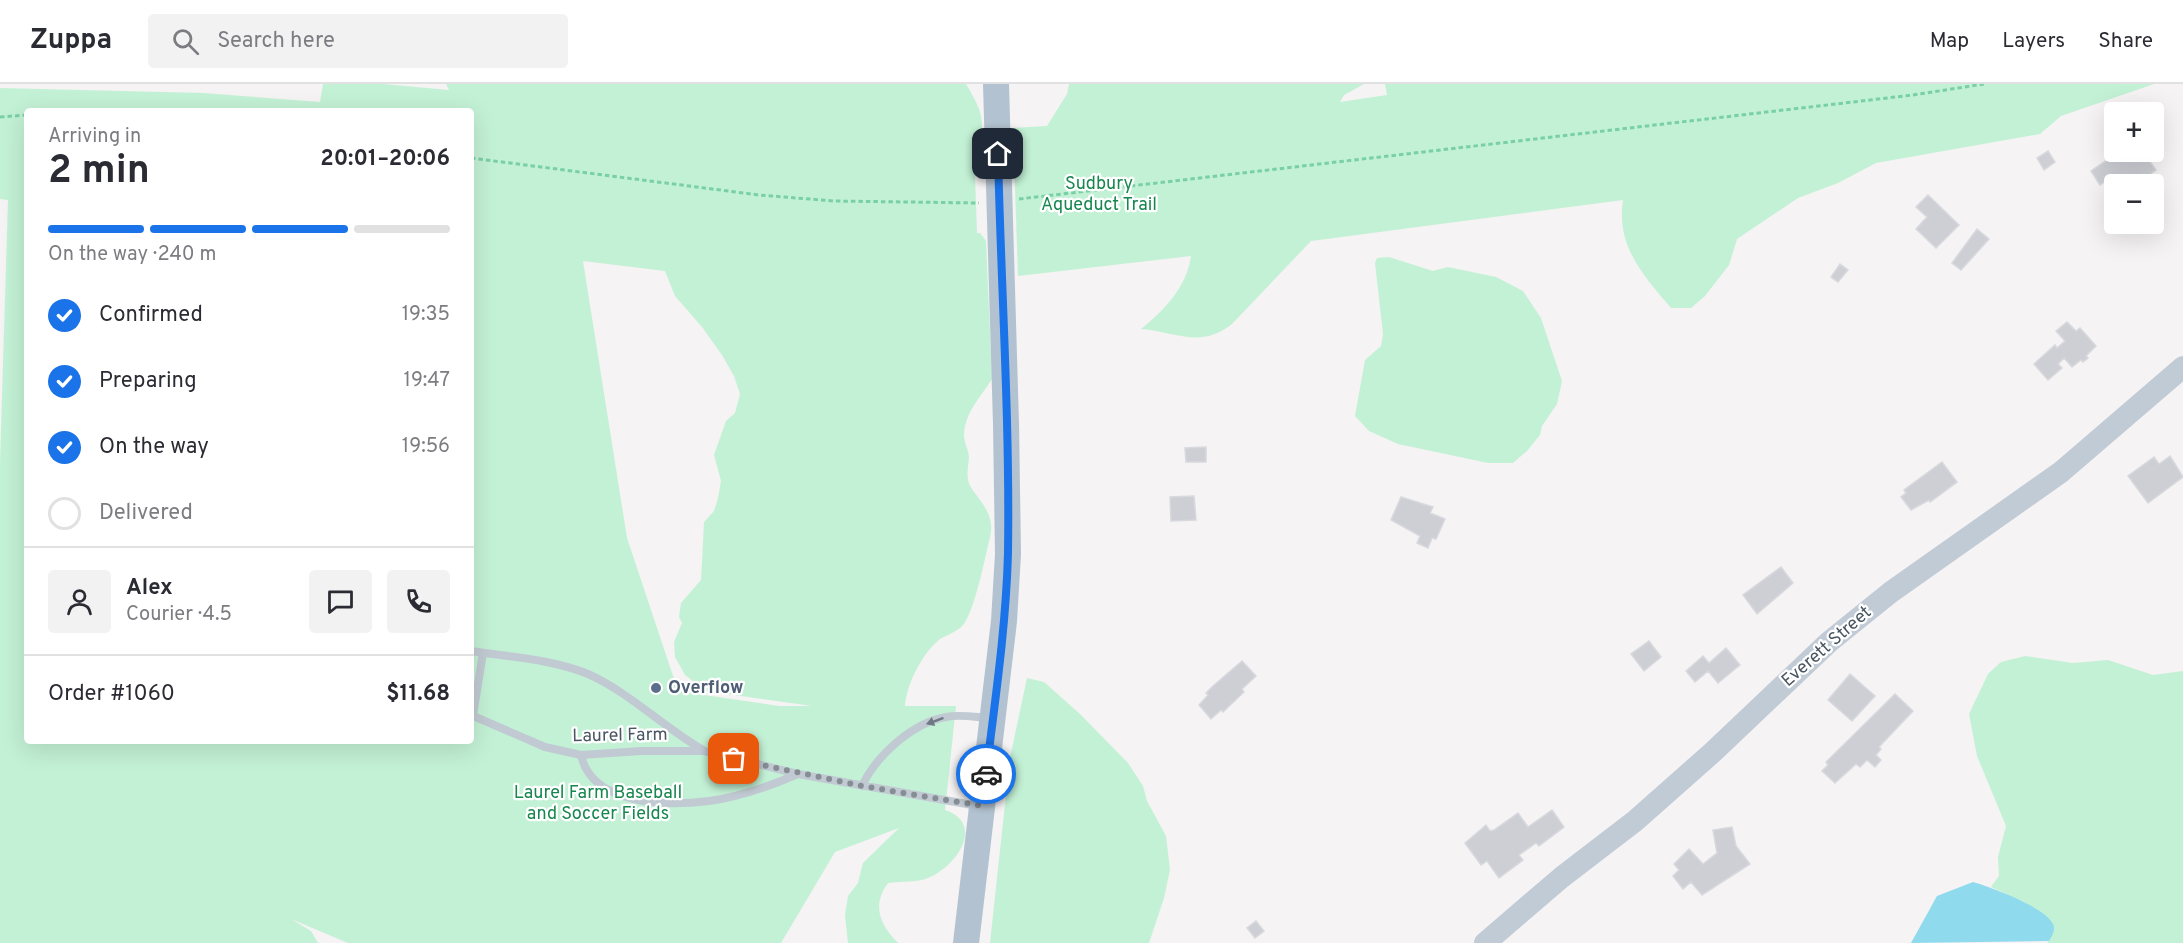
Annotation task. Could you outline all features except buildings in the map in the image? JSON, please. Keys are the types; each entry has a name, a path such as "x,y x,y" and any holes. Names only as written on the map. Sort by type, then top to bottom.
{"main road":[{"path":"966,943 993,718 1008,554 996,84"}],"street":[{"name":"Everett Street","path":"1485,943 1562,878 1635,821 1713,752 1829,642 1891,592 2061,472 2183,367"}],"lane":[{"name":"Laurel Farm","path":"474,652 562,666 589,675 606,683 667,728 704,751"},
{"path":"474,704 483,653"},
{"path":"862,786 869,770 916,729 930,722 957,715 993,718"},
{"name":"Laurel Farm","path":"474,716 545,747 581,756 641,751 704,751 798,774 982,806"},
{"path":"581,756 590,777 600,786 614,793 666,802 710,801 737,795 798,774"}],"path":[{"path":"474,158 759,195 834,201 972,203 1913,95 1984,84"},
{"path":"0,117 24,115"}],"green space":[{"name":"Laurel Farm Baseball and Soccer Fields","path":"323,84 383,84 449,90 446,84 966,84 975,100 982,123 979,139 974,148 977,233 980,233 986,241 992,379 970,412 964,435 969,455 968,481 987,511 991,530 979,583 967,618 961,627 940,639 928,652 912,679 906,698 905,706 956,706 945,810 957,816 964,825 965,834 963,845 957,855 940,872 920,880 888,883 883,891 879,907 882,921 898,943 848,943 845,915 848,896 858,883 863,863 899,828 835,852 781,943 348,943 291,919 311,931 318,943 0,943 0,462 8,200 0,199 0,88 203,93 320,102","holes":["583,261 665,271 675,296 702,327 722,355 734,376 740,394 735,413 726,421 714,455 721,481 718,498 714,511 704,522 701,580 681,603 679,617 682,623 674,642 675,657 685,675 706,691 812,706 779,706 684,692 673,676 627,538"]},
{"name":"Sudbury Aqueduct Trail","path":"1069,84 1364,84 1344,95 1340,102 1387,95 1385,84 2154,84 2061,116 2040,134 1876,163 1838,183 1798,198 1737,239 1729,265 1705,296 1691,308 1671,308 1634,259 1624,232 1623,200 1311,241 1232,324 1209,336 1188,337 1141,329 1174,297 1185,277 1191,256 1018,276 1013,128 1047,126 1067,94"},
{"path":"1389,257 1433,271 1448,267 1496,277 1523,291 1541,318 1562,381 1557,404 1542,426 1540,435 1513,463 1488,463 1398,444 1369,431 1355,416 1365,360 1381,346 1383,334 1375,263 1377,258"},
{"path":"2025,656 2073,663 2108,660 2153,675 2183,671 2183,943 2047,943 2049,941 2006,894 1991,887 1999,876 1998,857 2006,826 1977,756 1969,714 1988,674 2001,662"},
{"path":"1027,678 1044,682 1080,714 1128,763 1143,786 1147,801 1166,836 1170,870 1164,898 1149,943 990,943 1010,758"}],"water":[{"path":"1973,882 2016,898 2040,911 2053,924 2053,933 2049,941 1911,943 1937,896"}],"way so far":[{"path":"734,759 798,774 982,806 986,774"}],"place":[{"name":"Overflow","path":"656,688"}],"route":[{"path":"986,774 1004,621 1008,554 998,154"}]}
